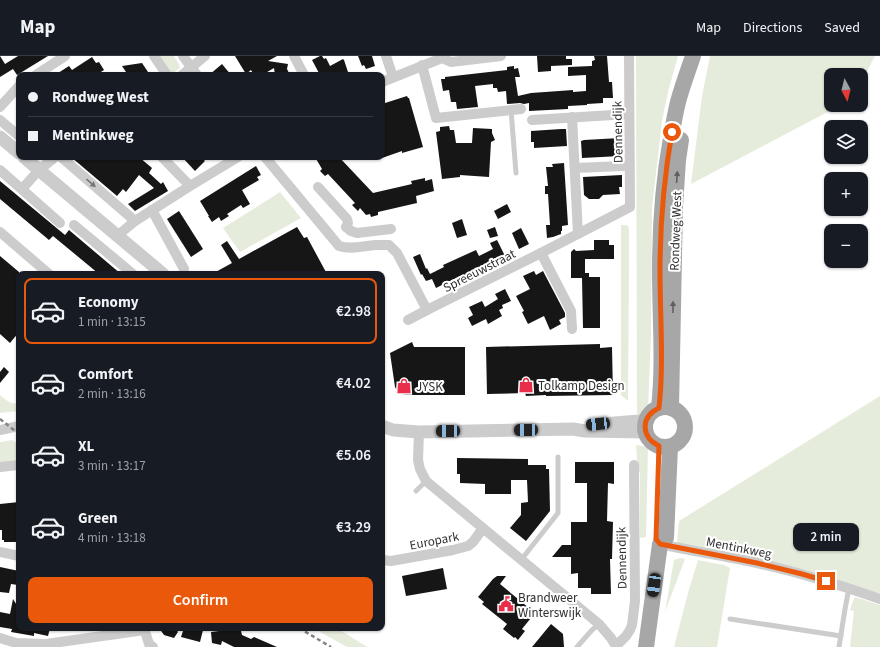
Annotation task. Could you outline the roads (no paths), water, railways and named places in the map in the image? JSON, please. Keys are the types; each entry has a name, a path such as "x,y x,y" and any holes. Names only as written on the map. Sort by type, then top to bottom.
{"main road":[{"name":"Rondweg West","path":"665,408 661,394 660,271 662,204 667,160 678,102 693,56"},
{"name":"Rondweg West","path":"665,408 673,346 675,207 678,168 696,56"},
{"path":"665,408 677,411 684,421 685,428 681,440 676,444 664,446 653,443 648,438 646,426 649,415 654,411 665,408"},
{"path":"646,647 660,544 666,538 664,446"}],"street":[{"path":"41,72 65,56"},
{"path":"154,56 164,72"},
{"path":"183,56 194,72 205,56"},
{"path":"294,56 302,72"},
{"path":"386,56 393,77"},
{"path":"385,81 442,57 451,62 501,56"},
{"name":"Dennendijk","path":"629,56 630,207"},
{"path":"422,65 436,118 516,110"},
{"path":"0,107 16,89"},
{"path":"532,120 629,114"},
{"path":"572,117 578,234"},
{"path":"0,120 16,133"},
{"path":"0,137 16,150"},
{"path":"27,160 159,271"},
{"path":"22,189 48,160"},
{"path":"64,160 134,221"},
{"path":"165,160 190,186"},
{"path":"117,236 134,221 233,160"},
{"path":"268,160 339,246 345,248 359,248 376,245 389,245 397,253 428,310"},
{"path":"575,168 623,166"},
{"path":"0,170 60,223"},
{"path":"318,187 348,223 346,227 331,236"},
{"name":"Spreeuwstraat","path":"408,320 630,207"},
{"path":"152,210 184,269"},
{"path":"74,225 129,271"},
{"path":"346,227 357,233 391,229"},
{"path":"0,232 46,271"},
{"path":"357,233 359,248"},
{"path":"541,253 571,311 572,329"},
{"path":"385,427 393,430 419,432 573,429 584,426 639,421 646,426"},
{"path":"0,430 16,427"},
{"path":"419,432 418,460 420,469 426,481 599,624 616,646"},
{"path":"0,467 16,465"},
{"name":"Dennendijk","path":"616,646 630,630 635,601 634,465"},
{"name":"Europark","path":"385,560 391,561 454,550 468,546 473,542 483,528"},
{"name":"Mentinkweg","path":"660,544 757,563 802,574 880,599"},
{"path":"0,552 16,555"},
{"path":"0,638 16,644 46,644 131,631"},
{"path":"145,631 149,644 153,647"}],"lane":[{"path":"516,110 516,174"},
{"path":"521,560 558,513 558,457"},
{"path":"416,490 426,481"},
{"path":"839,647 849,588"},
{"path":"730,619 840,636"},
{"path":"577,647 599,624"}],"railway":[{"path":"0,419 16,432"},
{"path":"304,631 331,647"}],"place":[{"name":"Tolkamp Design","path":"526,385"},
{"name":"JYSK","path":"404,386"},
{"name":"Brandweer Winterswijk","path":"506,604"}]}
